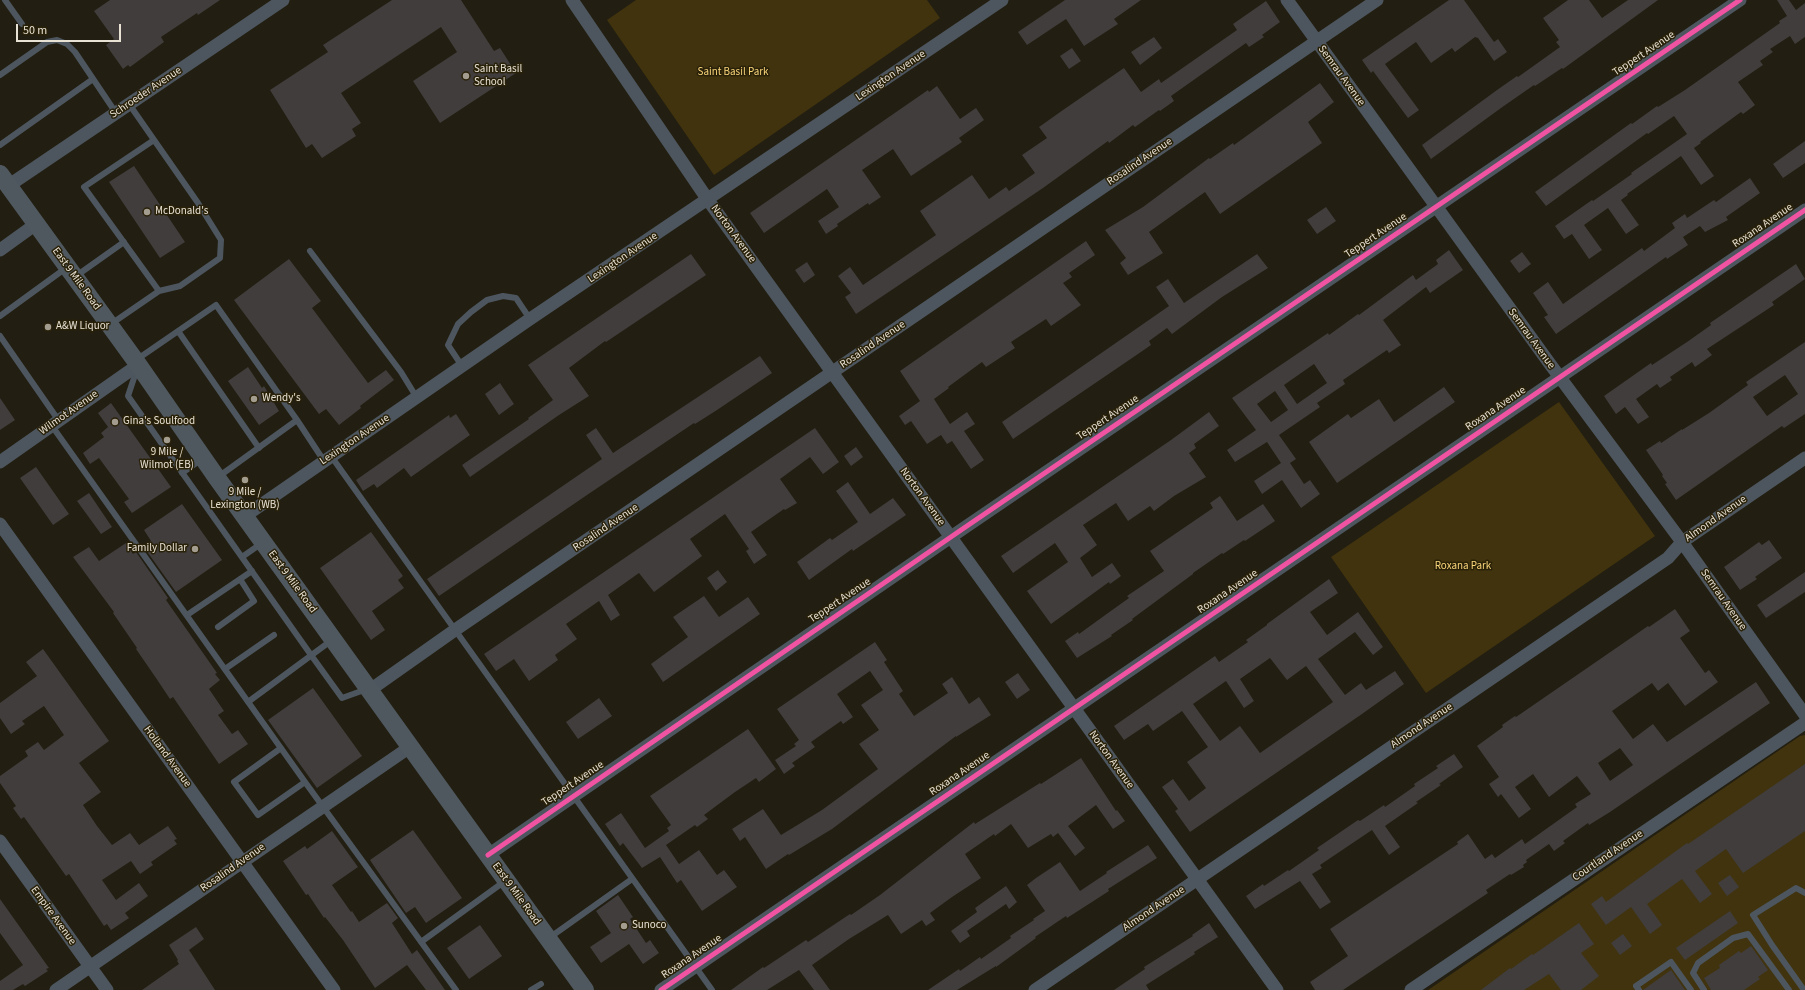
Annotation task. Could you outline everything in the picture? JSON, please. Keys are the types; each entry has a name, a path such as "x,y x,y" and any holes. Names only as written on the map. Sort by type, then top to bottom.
{"main road":[{"name":"East 9 Mile Road","path":"4,180 137,362 244,516 585,990"}],"street":[{"name":"Schroeder Avenue","path":"4,180 116,113 283,0"},
{"name":"Norton Avenue","path":"572,0 708,200 1277,990"},
{"name":"Lexington Avenue","path":"244,516 530,319 1002,0"},
{"name":"Semrau Avenue","path":"1287,0 1436,208 1682,542 1805,715"},
{"name":"Rosalind Avenue","path":"369,689 1377,0"},
{"name":"Teppert Avenue","path":"488,855 951,537 1740,0"},
{"name":"Roxana Avenue","path":"661,990 1805,210"},
{"path":"0,250 36,224"},
{"name":"Wilmot Avenue","path":"0,462 137,362"},
{"name":"Almond Avenue","path":"1035,990 1668,558 1682,542 1805,458"},
{"name":"Holland Avenue","path":"0,524 334,990"},
{"name":"Courtland Avenue","path":"1411,990 1805,723"},
{"name":"Rosalind Avenue","path":"56,990 410,747"},
{"name":"Empire Avenue","path":"0,841 107,990"}],"lane":[{"path":"5,0 22,24"},
{"path":"0,75 47,42 57,40 67,44 116,113"},
{"path":"0,145 93,79"},
{"path":"110,325 159,291 180,286 220,258 221,240 198,203 129,104"},
{"path":"154,140 84,187 159,291"},
{"path":"0,316 71,272 124,242"},
{"path":"310,251 400,372 417,398"},
{"path":"462,367 448,345 458,324 487,300 503,296 516,298 530,319"},
{"path":"369,689 342,698 128,396 137,362 216,305 297,420 328,458 455,630 712,990"},
{"path":"178,331 259,448"},
{"path":"0,336 55,423 187,615 322,806 456,990"},
{"path":"217,478 297,420"},
{"path":"182,473 203,458"},
{"path":"242,557 263,542"},
{"path":"187,615 252,571"},
{"path":"218,627 254,601 240,579"},
{"path":"225,669 274,635"},
{"path":"248,702 333,639"},
{"path":"281,748 234,782 258,815 305,782"},
{"path":"548,939 632,879"},
{"path":"421,942 506,880"},
{"path":"1804,990 1753,915 1796,888 1805,893"},
{"path":"1704,990 1693,973 1698,963 1733,938 1748,934 1789,990"},
{"path":"1639,990 1636,986 1671,962 1691,990"},
{"path":"531,990 541,984"}],"green space":[{"name":"Saint Basil Park","path":"636,0 927,0 940,18 714,175 607,20"},
{"name":"Roxana Park","path":"1559,402 1655,536 1426,693 1331,557"},
{"path":"1805,735 1805,990 1428,990 1800,736"}],"building":[{"path":"110,0 220,0 198,15 197,13 161,37 164,42 130,67 128,65 123,69 106,45 114,39 94,11"},
{"name":"Saint Basil School","path":"392,0 461,0 494,51 500,48 516,73 440,123 413,81 457,52 441,27 341,93 361,123 352,129 356,136 322,158 312,144 306,148 270,90 328,52 323,45"},
{"path":"1065,0 1141,0 1114,19 1118,24 1084,46 1066,19 1027,45 1018,32"},
{"path":"1449,0 1464,0 1494,42 1498,39 1507,52 1494,61 1478,38 1475,37 1455,52 1452,48 1431,63 1416,42 1385,64 1419,110 1408,118 1373,71 1371,73 1362,60"},
{"path":"1568,0 1589,0 1602,18 1628,0 1658,0 1563,69 1562,68 1535,86 1534,85 1431,159 1422,145 1497,90 1560,47 1556,42 1559,40 1543,18"},
{"path":"1777,0 1789,0 1796,10 1805,3 1805,37 1795,44 1790,36 1770,49 1773,52 1760,61 1763,65 1738,82 1755,105 1743,114 1741,112 1694,148 1714,176 1701,185 1681,156 1627,194 1628,195 1621,200 1639,225 1626,234 1608,208 1584,225 1602,250 1589,259 1572,234 1564,239 1555,226 1632,174 1631,173 1687,134 1674,116 1648,134 1647,133 1546,206 1535,192 1631,123 1632,124 1657,106 1658,107 1685,90 1780,23 1779,21 1787,16"},
{"path":"1266,1 1280,22 1262,35 1264,37 1249,47 1246,43 1171,96 1174,101 1160,111 1159,110 1135,127 1133,125 1109,143 1108,141 1043,188 856,314 845,297 851,293 838,276 850,267 863,285 936,235 920,211 972,175 989,199 1006,187 1009,191 1035,173 1022,155 1047,138 1039,127 1124,68 1141,92 1159,79 1161,83 1237,30 1233,24"},
{"path":"1154,37 1162,48 1140,65 1131,52"},
{"path":"1072,48 1081,61 1069,69 1060,56"},
{"path":"1320,83 1334,102 1308,122 1322,143 1220,214 1205,192 1149,232 1163,253 1128,275 1120,263 1126,258 1105,230 1143,207 1209,158 1210,159 1233,143 1234,145"},
{"path":"937,86 960,119 976,108 984,120 959,138 962,142 911,176 893,149 862,170 881,197 869,205 868,203 837,224 838,226 826,234 818,221 839,207 827,189 764,233 750,213 928,90 929,92"},
{"path":"1805,141 1805,163 1783,178 1773,164"},
{"name":"McDonald's","path":"134,166 185,242 160,258 109,182"},
{"path":"1750,178 1760,193 1726,217 1728,220 1705,232 1700,226 1683,237 1688,245 1667,259 1666,257 1556,334 1544,317 1548,315 1533,293 1548,282 1563,304 1642,248 1644,251 1675,228 1672,223 1685,214 1687,218 1714,200 1716,202"},
{"path":"1326,207 1336,221 1317,234 1307,220"},
{"path":"1086,241 1095,255 1069,273 1072,277 1063,283 1081,305 1051,326 1046,319 1011,342 1015,348 986,367 982,362 934,399 950,424 967,412 975,424 964,431 984,460 971,469 952,441 947,444 941,435 927,444 911,421 905,425 899,416 920,401 900,371"},
{"path":"1449,250 1463,270 1430,293 1426,287 1383,320 1401,345 1389,353 1387,350 1343,380 1345,384 1317,403 1320,407 1279,435 1296,459 1290,463 1304,484 1310,480 1320,494 1301,508 1282,480 1262,494 1254,481 1281,463 1267,442 1235,462 1227,450 1256,430 1232,398 1328,333 1329,335 1358,314 1359,315 1413,275 1416,280 1438,264 1436,260","holes":["1314,364 1327,383 1297,404 1284,385","1275,391 1288,410 1271,422 1257,404"]},
{"path":"1522,252 1531,264 1519,273 1510,261"},
{"path":"691,254 706,275 606,342 605,341 569,368 589,396 470,477 462,465 529,419 528,418 553,400 528,365"},
{"path":"1257,254 1268,268 1222,297 1172,334 1167,328 1149,341 1151,345 1013,439 1002,422 1169,306 1156,287 1168,279 1184,303"},
{"path":"289,259 321,301 312,308 368,383 386,370 394,380 360,406 361,408 339,425 326,409 319,414 234,300"},
{"path":"807,262 815,275 804,283 795,270"},
{"path":"1796,264 1805,279 1772,302 1774,305 1707,349 1712,355 1695,367 1692,362 1670,377 1672,380 1660,388 1657,384 1636,399 1649,417 1638,424 1625,407 1616,414 1604,396 1651,363 1652,365 1687,342 1711,325 1710,323"},
{"path":"1805,342 1805,414 1784,428 1782,426 1676,500 1665,484 1667,483 1662,476 1663,475 1646,450 1660,441 1661,443 1709,413 1748,385 1746,382","holes":["1785,375 1798,394 1767,416 1753,397"]},
{"path":"760,356 772,373 717,410 695,424 694,423 439,596 427,579 602,459 586,435 596,428 613,453"},
{"path":"248,367 262,388 264,386 279,411 259,425 228,381"},
{"path":"500,383 514,404 499,415 485,394"},
{"path":"1444,387 1455,402 1337,483 1309,442 1348,414 1351,418 1379,399 1394,422"},
{"path":"0,398 15,420 0,430"},
{"path":"111,403 171,487 132,513 124,502 129,499 99,458 90,464 83,453 104,437 101,433 108,427 98,413"},
{"path":"1209,412 1219,426 1194,444 1196,448 1189,453 1206,477 1174,496 1154,511 1150,506 1128,521 1116,503 1083,525 1097,545 1080,558 1092,577 1112,563 1121,576 1110,584 1109,582 1051,624 1027,591 1068,562 1055,543 1013,573 1001,556 1171,440"},
{"path":"456,414 470,435 411,477 404,468 377,488 374,484 363,491 356,480 449,415 450,418"},
{"path":"815,428 839,462 823,474 810,457 780,479 797,503 785,510 784,509 751,532 767,555 754,564 746,551 749,549 725,514 690,539 702,556 654,592 639,573 608,595 620,615 611,621 599,601 566,624 577,639 555,655 558,660 529,681 514,659 496,671 484,654"},
{"path":"856,447 863,457 851,466 844,456"},
{"path":"36,467 69,514 53,525 20,478"},
{"path":"848,482 870,514 893,498 906,515 853,551 852,549 809,580 797,562 830,538 832,540 858,522 836,491"},
{"path":"89,493 112,527 101,534 77,501"},
{"path":"1220,496 1237,521 1263,504 1275,521 1245,541 1244,540 1223,554 1222,553 1193,573 1132,619 1133,620 1111,635 1112,636 1077,658 1065,641 1078,632 1079,634 1129,598 1127,596 1164,571 1150,551 1213,508 1210,503"},
{"path":"182,504 222,560 176,592 143,546 151,541 144,530"},
{"path":"371,532 403,576 398,580 404,588 372,611 385,630 371,640 320,568"},
{"path":"1769,540 1782,558 1755,577 1757,579 1740,590 1724,567 1759,542 1762,545"},
{"path":"126,543 133,554 136,552 168,598 166,600 217,673 215,674 220,680 209,689 224,711 218,715 232,734 238,730 248,744 219,764 173,697 170,699 136,649 137,648 113,613 114,612 73,557 89,547 99,561"},
{"path":"718,570 727,582 716,591 707,578"},
{"path":"1805,572 1805,592 1766,618 1757,605"},
{"path":"1329,579 1338,593 1310,612 1327,635 1358,612 1383,647 1373,655 1355,632 1318,659 1345,695 1361,683 1366,690 1395,671 1404,684 1190,832 1175,811 1178,809 1162,787 1173,779 1189,801 1206,788 1187,762 1208,747 1182,711 1153,731 1148,724 1124,740 1114,726 1215,656 1219,662 1248,642 1246,640","holes":["1270,658 1287,680 1306,666 1333,702 1260,753 1240,726 1220,741 1193,704 1226,681 1244,708 1254,701 1240,679"]},
{"path":"704,596 719,617 748,597 760,614 663,682 651,664 688,637 673,617"},
{"path":"1675,609 1690,631 1680,638 1705,673 1709,670 1718,682 1685,706 1668,683 1658,691 1652,683 1612,711 1633,739 1653,724 1667,742 1756,682 1770,703 1610,812 1589,825 1588,823 1563,841 1565,843 1554,851 1549,844 1526,860 1527,862 1523,865 1524,867 1511,875 1510,874 1486,890 1488,893 1343,990 1315,990 1310,982 1348,956 1330,929 1458,844 1457,842 1468,834 1485,859 1492,854 1495,858 1522,839 1525,844 1577,807 1575,804 1591,794 1577,776 1549,797 1533,774 1515,787 1531,809 1519,818 1501,794 1498,797 1489,784 1499,777 1477,746 1515,716 1516,717 1648,626 1649,627","holes":["1620,748 1633,765 1610,781 1598,763"]},
{"path":"875,642 887,660 884,662 903,691 899,694 914,716 948,693 942,684 952,677 969,704 979,697 991,715 956,736 832,829 789,855 788,854 766,869 745,837 740,841 732,829 763,809 781,835 822,810 878,769 859,744 879,730 861,705 883,690 870,671 837,694 853,717 843,724 841,721 811,742 815,747 792,763 795,766 784,774 775,760 796,746 794,744 799,740 777,709"},
{"path":"43,649 109,741 79,763 101,792 83,805 97,826 112,845 130,833 139,845 168,826 177,839 174,840 177,844 151,862 153,865 140,874 131,861 102,880 116,900 139,883 148,896 125,913 129,918 111,930 107,924 104,926 69,874 66,876 24,817 21,819 13,808 16,806 0,783 0,776 28,756 25,751 38,742 44,750 64,735 44,706 22,721 25,724 11,734 0,718 0,703 37,676 26,662"},
{"path":"1018,673 1030,690 1017,699 1005,682"},
{"path":"313,688 362,756 317,788 268,720"},
{"path":"599,698 612,716 578,739 566,722"},
{"path":"748,729 776,769 759,782 756,778 735,792 704,815 708,819 697,827 695,825 666,845 679,864 699,850 717,875 724,870 737,887 702,911 681,880 677,883 660,857 642,868 623,843 620,846 605,824 621,813 645,848 669,831 667,828 671,825 650,796"},
{"path":"1454,754 1463,767 1439,784 1441,785 1416,802 1418,803 1385,826 1400,847 1389,855 1372,830 1320,865 1322,868 1312,874 1331,902 1320,909 1300,881 1255,909 1246,896 1263,884 1264,886 1288,870 1289,871 1319,850 1317,848 1358,820 1360,821 1384,805 1385,807 1415,786 1414,784 1438,768 1436,766"},
{"path":"1081,758 1116,811 1117,810 1125,821 1113,829 1096,805 1068,826 1085,848 1075,856 1058,833 1053,837 1051,834 1028,848 1011,824 995,836 994,834 965,854 981,878 930,913 935,920 926,926 922,920 901,934 888,915 849,939 812,965 830,990 814,990 799,970 767,990 731,990 763,967 764,968 806,940 808,942 880,895 974,822 975,824"},
{"path":"1805,764 1805,831 1743,873 1726,849 1695,871 1712,894 1700,903 1682,879 1647,904 1662,925 1650,934 1631,907 1606,925 1591,904 1602,896 1606,902 1687,843 1688,844"},
{"path":"413,830 462,898 426,923 415,907 406,913 370,860"},
{"path":"332,831 358,867 332,885 351,912 352,911 359,922 387,903 398,918 392,923 412,954 417,950 445,990 426,990 407,965 375,988 343,940 325,917 324,918 308,894 306,895 283,861 305,846 307,849"},
{"path":"1148,845 1157,858 1108,889 1109,891 1067,918 1066,916 1035,937 1036,938 996,967 957,990 928,990 959,969 960,971 980,957 981,959 1045,911 1027,885 1060,862 1080,891"},
{"path":"1730,875 1739,887 1727,896 1718,883"},
{"path":"1006,886 1017,902 1009,909 1006,904 967,931 970,936 960,943 951,931 977,912 975,908"},
{"path":"618,895 633,917 630,919 646,943 650,940 659,953 643,964 629,944 601,963 590,947 611,933 596,911"},
{"path":"0,899 49,968 46,969 48,971 25,986 23,984 13,990 0,990 0,981 23,965 0,933"},
{"path":"1730,911 1738,923 1685,960 1676,948"},
{"path":"1209,923 1218,937 1194,952 1195,954 1146,985 1149,990 1114,990 1145,969 1144,967 1193,936 1192,935"},
{"path":"1579,923 1594,944 1581,953 1599,976 1581,990 1561,990 1549,974 1524,990 1481,990 1510,968 1511,969 1532,954 1533,955"},
{"path":"480,925 502,956 469,979 447,948"},
{"path":"196,927 204,939 189,950 215,990 142,990 179,964 169,945"},
{"path":"1623,934 1632,946 1620,955 1611,943"},
{"path":"1751,946 1768,970 1758,977 1760,979 1744,990 1711,990 1704,978 1720,968 1719,965 1739,951 1741,953"},
{"path":"1671,970 1685,990 1643,990"}],"cycle path":[{"path":"488,855 964,528 1740,0"},
{"path":"661,990 1805,210"}],"place":[{"name":"Saint Basil School","path":"466,76"},
{"name":"McDonald's","path":"147,212"},
{"name":"A&W Liquor","path":"48,327"},
{"name":"Wendy's","path":"254,399"},
{"name":"Gina's Soulfood","path":"115,422"},
{"name":"9 Mile / Wilmot (EB)","path":"167,440"},
{"name":"9 Mile / Lexington (WB)","path":"245,480"},
{"name":"Family Dollar","path":"195,549"},
{"name":"Sunoco","path":"624,926"}]}
